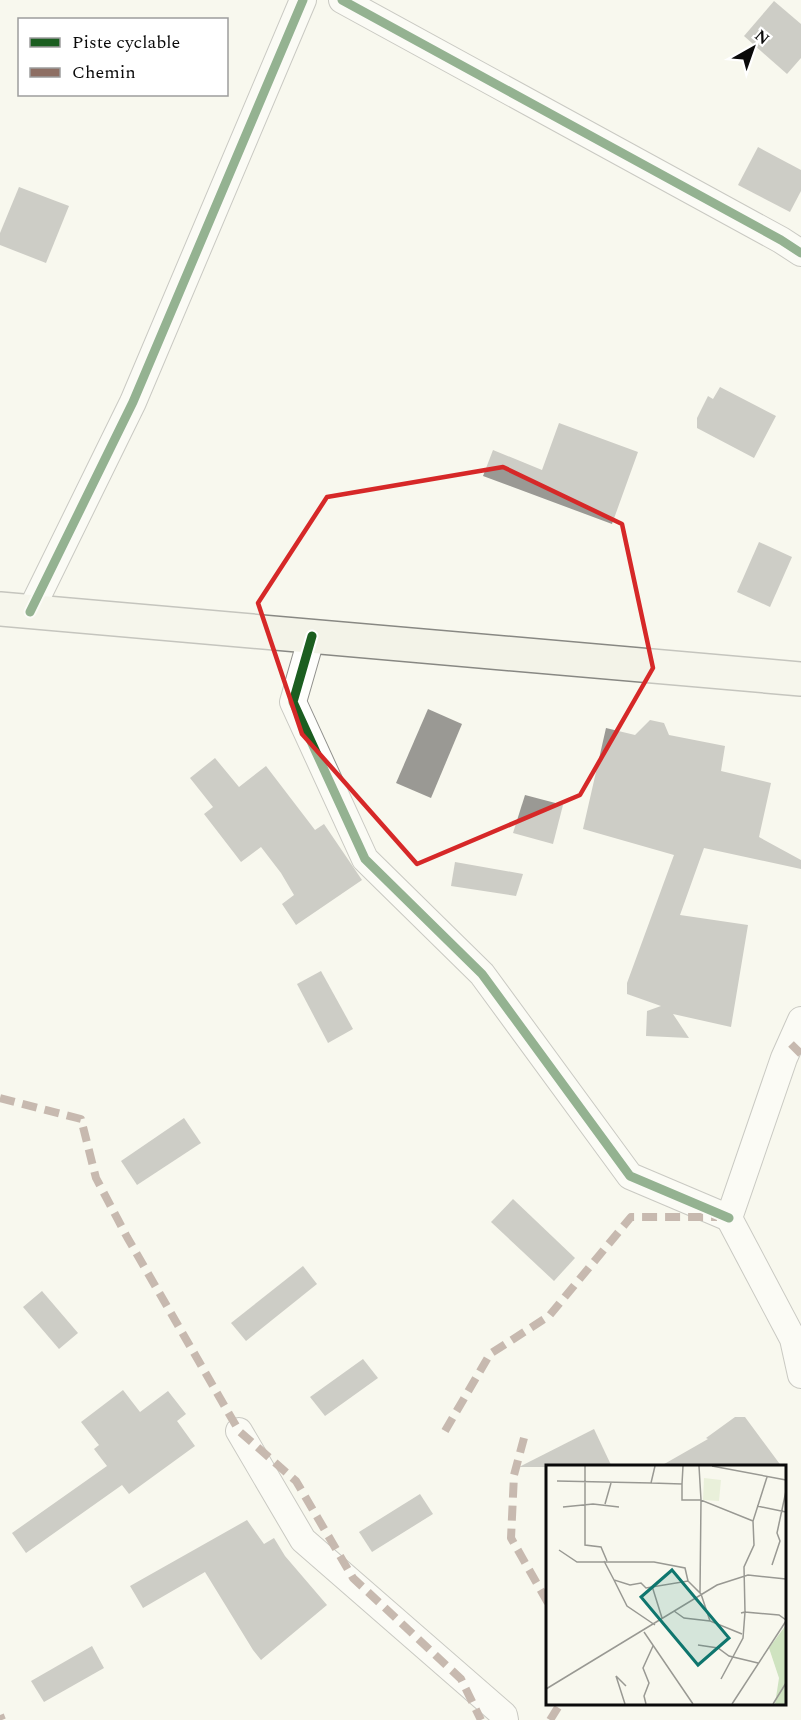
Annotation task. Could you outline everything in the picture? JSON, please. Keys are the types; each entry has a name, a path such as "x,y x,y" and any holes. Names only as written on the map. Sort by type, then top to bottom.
{"main road":[{"path":"15,610 801,679"}],"street":[{"path":"15,610 133,402 303,0"},
{"path":"342,0 771,234 801,253"},
{"path":"312,636 293,702 365,859 482,974 630,1176 729,1218 793,1339 801,1375"},
{"path":"729,1218 784,1058 801,1020"},
{"path":"239,1431 303,1540 504,1715 505,1720"}],"highlighted area":[{"path":"503,467 622,524 653,668 580,795 417,864 302,734 258,603 327,497"}],"building":[{"path":"774,1 801,24 801,58 787,74 744,36"},
{"path":"758,147 801,170 801,191 790,212 738,185"},
{"path":"19,187 69,206 46,263 0,245 0,233"},
{"path":"720,387 776,416 754,458 697,428 697,418 708,396 713,399"},
{"path":"559,423 638,452 612,524 483,476 493,450 542,470"},
{"path":"759,542 792,557 770,607 737,592"},
{"path":"428,709 462,724 431,798 396,783"},
{"path":"650,720 664,723 669,735 725,746 721,771 771,783 759,837 801,860 801,869 704,848 680,915 748,925 731,1027 673,1014 689,1038 646,1036 647,1011 661,1006 627,994 627,983 674,855 583,829 606,728 635,735"},
{"path":"215,758 239,787 266,766 315,830 324,824 362,880 296,925 282,904 294,895 261,847 241,862 204,814 213,807 190,778"},
{"path":"525,795 563,805 553,844 513,833"},
{"path":"455,862 523,874 516,896 451,886"},
{"path":"321,971 353,1029 328,1043 297,984"},
{"path":"184,1118 201,1143 137,1185 121,1161"},
{"path":"513,1199 575,1258 554,1281 491,1222"},
{"path":"303,1266 317,1284 246,1341 231,1323"},
{"path":"42,1291 78,1333 59,1349 23,1307"},
{"path":"363,1359 378,1378 325,1416 310,1397"},
{"path":"123,1390 140,1412 168,1391 186,1414 177,1421 195,1446 129,1494 122,1485 26,1553 12,1533 107,1466 94,1449 99,1445 81,1422"},
{"path":"735,1417 745,1417 781,1465 662,1465 708,1439 706,1438"},
{"path":"594,1429 611,1465 546,1465 546,1467 519,1467"},
{"path":"420,1494 433,1514 372,1552 359,1532"},
{"path":"247,1520 264,1544 274,1538 285,1556 327,1605 261,1660 205,1572 143,1608 130,1586"},
{"path":"92,1646 104,1668 44,1702 31,1681"}],"marked path":[{"path":"791,1044 801,1054"},
{"path":"0,1098 81,1119 96,1178 127,1237 239,1431 296,1481 353,1578 461,1679 481,1720"},
{"path":"445,1431 490,1354 549,1316 631,1217 717,1217"},
{"path":"524,1438 514,1475 511,1538 546,1599"},
{"path":"550,1720 559,1705"},
{"path":"0,1715 2,1720"}],"cycle path":[{"path":"30,612 133,402 303,0"},
{"path":"342,0 801,253"},
{"path":"312,636 293,702 365,859 482,974 630,1176 729,1218"}]}
